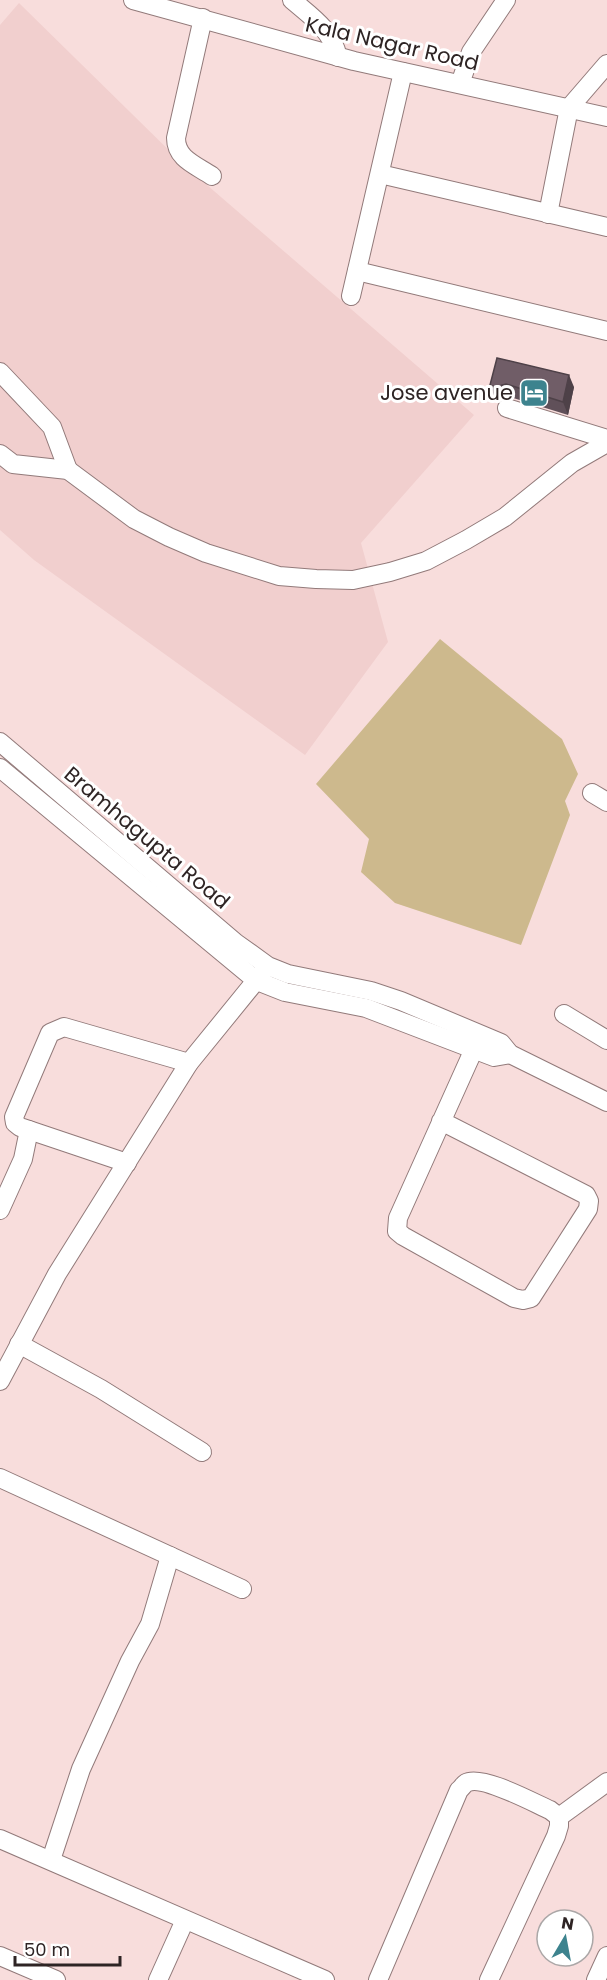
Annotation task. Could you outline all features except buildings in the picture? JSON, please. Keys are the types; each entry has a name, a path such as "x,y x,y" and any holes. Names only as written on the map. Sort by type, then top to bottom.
{"street":[{"name":"Kala Nagar Road","path":"133,0 338,57 607,117"},
{"path":"292,0 321,24 331,36 338,57"},
{"path":"460,84 471,52 501,2"},
{"path":"203,18 176,138 176,147 180,155 212,176"},
{"path":"548,214 569,108 607,64"},
{"path":"351,296 403,72"},
{"path":"380,174 607,227"},
{"path":"357,271 607,331"},
{"path":"0,372 52,427 68,470"},
{"path":"507,408 607,441"},
{"path":"0,454 13,464 68,470 134,519 206,553 279,576 353,580 426,561 466,540 505,517 572,463 607,441"},
{"name":"Bramhagupta Road","path":"0,742 205,917 268,966 288,974 401,1001 501,1043 510,1054 494,1057 366,1008 285,992 257,981 0,768"},
{"path":"0,1381 10,1352 189,1064 268,966"},
{"path":"564,1014 607,1040"},
{"path":"127,1163 29,1130 15,1123 14,1117 50,1033 64,1027 189,1064"},
{"path":"441,1121 586,1196 589,1201 588,1209 531,1298 523,1300 514,1298 397,1231 398,1218 441,1121 474,1049"},
{"path":"510,1054 607,1102"},
{"path":"0,1210 23,1160 29,1130"},
{"path":"10,1352 101,1389 202,1452"},
{"path":"0,1478 242,1589"},
{"path":"51,1860 81,1769 130,1661 150,1624 170,1556"},
{"path":"378,1980 459,1790 466,1783 486,1782 550,1810 559,1817 560,1826 489,1980"},
{"path":"559,1817 607,1782"},
{"path":"0,1839 325,1980"},
{"path":"158,1980 185,1920"},
{"path":"0,1956 56,1980"},
{"path":"596,1980 607,1956"}],"shaded area":[{"path":"19,3 185,166 474,415 361,543 388,642 305,755 34,560 0,530 0,25"},
{"path":"440,639 562,739 578,774 565,801 570,815 521,945 395,903 361,872 369,839 316,784"}],"place":[{"name":"Jose avenue","path":"534,393"}]}
